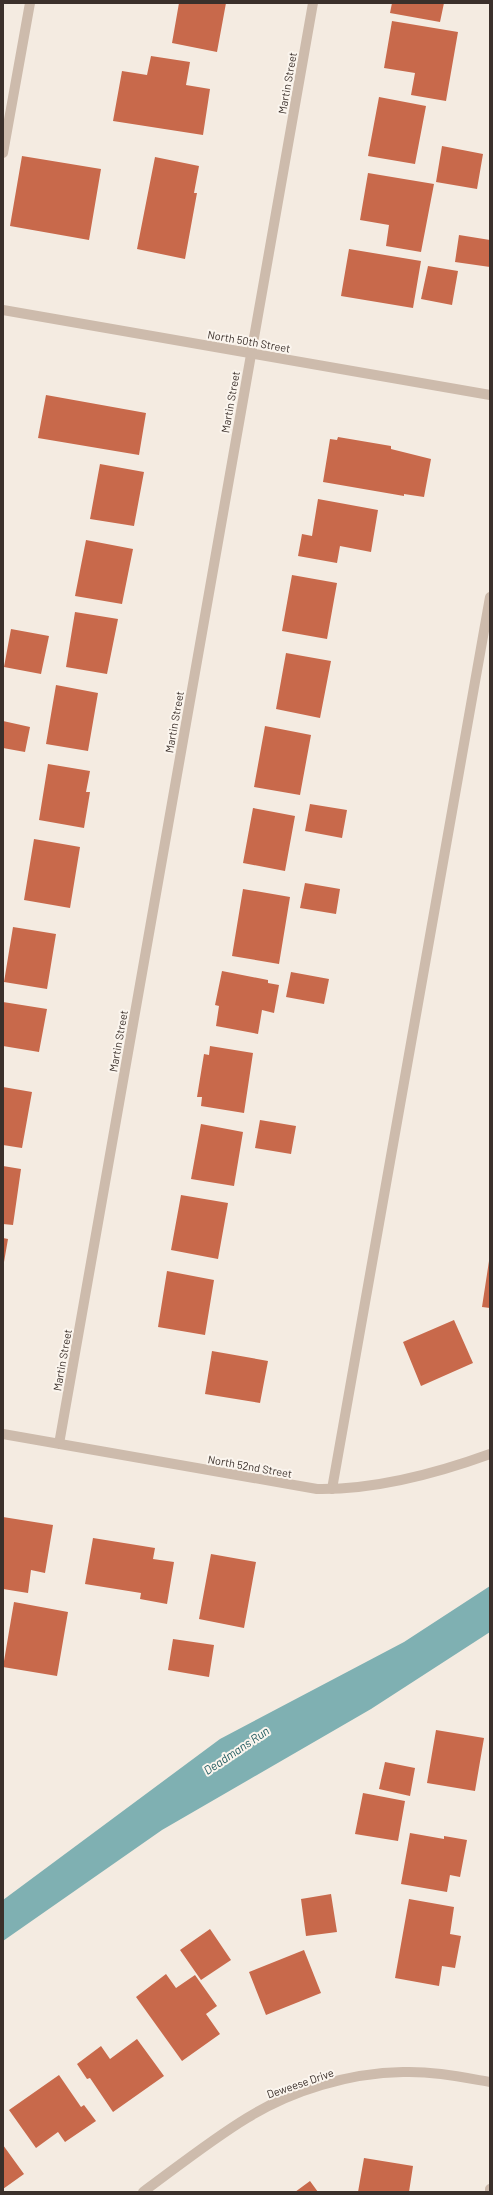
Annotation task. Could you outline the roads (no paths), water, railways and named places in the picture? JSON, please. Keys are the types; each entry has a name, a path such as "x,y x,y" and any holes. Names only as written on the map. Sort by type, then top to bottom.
{"street":[{"path":"3,153 30,3"},
{"name":"Martin Street","path":"59,1444 313,3"},
{"name":"North 50th Street","path":"3,310 490,395"},
{"path":"332,1489 490,597"},
{"name":"North 52nd Street","path":"3,1434 302,1487 332,1489 363,1487 408,1479 445,1469 490,1454"},
{"name":"Deweese Drive","path":"143,2192 246,2118 268,2106 317,2087 364,2076 404,2072 444,2074 490,2082"}],"water":[{"name":"Deadmans Run","path":"490,1586 490,1632 371,1709 162,1830 3,1941 3,1900 220,1739 404,1642"}]}
